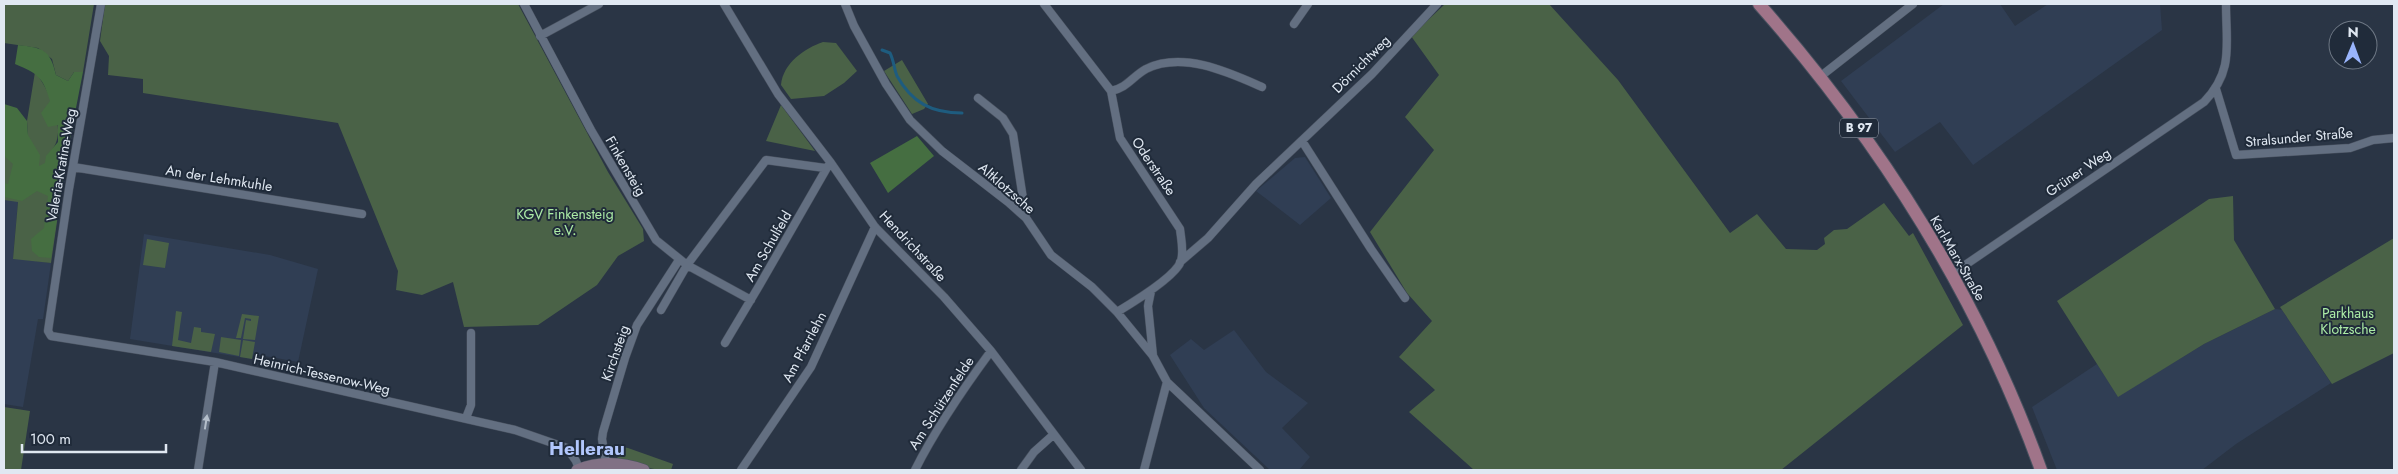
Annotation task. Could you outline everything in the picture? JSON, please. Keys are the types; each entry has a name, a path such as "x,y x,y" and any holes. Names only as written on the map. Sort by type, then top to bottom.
{"main road":[{"name":"Karl-Marx-Straße","path":"1760,4 1821,76 1880,157 1952,274 1980,329 2024,425 2041,470"}],"street":[{"name":"Valeria-Kratina-Weg","path":"48,331 101,4"},
{"name":"Finkensteig","path":"524,4 591,130 656,240 679,260 750,300"},
{"path":"540,36 599,4"},
{"name":"Hendrichstraße","path":"724,4 778,94 828,166 875,227 944,297 990,351 1081,470"},
{"name":"Altklotzsche","path":"845,4 854,26 886,84 910,120 942,151 1026,218 1051,255 1092,287 1117,312 1154,356 1167,382"},
{"name":"Oderstraße","path":"1044,4 1111,91 1120,138 1180,229 1182,246 1180,262"},
{"path":"1294,24 1308,4"},
{"name":"Dörnichtweg","path":"1180,262 1208,238 1256,184 1372,74 1436,4"},
{"path":"1821,76 1913,4"},
{"name":"Grüner Weg","path":"1952,274 2204,102 2216,89 2226,68 2226,4"},
{"path":"1111,91 1122,89 1145,69 1176,63 1206,65 1262,87"},
{"name":"Stralsunder Straße","path":"2216,89 2236,155 2350,148 2373,140 2394,138"},
{"path":"978,98 1003,118 1013,134 1026,218"},
{"path":"1302,141 1371,249 1405,298"},
{"path":"661,310 687,265 766,160 828,166"},
{"name":"Am Schulfeld","path":"725,342 809,202 828,166"},
{"name":"An der Lehmkuhle","path":"73,168 362,214"},
{"name":"Am Pfarrlehn","path":"741,470 811,367 875,227"},
{"name":"Kirchsteig","path":"606,463 602,440 603,432 625,358 637,325 679,260"},
{"path":"1117,312 1151,291 1180,262"},
{"path":"1151,291 1148,306 1154,356"},
{"name":"Heinrich-Tessenow-Weg","path":"48,331 51,336 215,362 515,430 567,448 576,461 578,470"},
{"path":"466,418 471,405 471,333"},
{"name":"Am Schützenfelde","path":"915,470 957,397 990,351"},
{"path":"198,470 215,362"},
{"path":"1144,470 1167,382 1260,470"},
{"path":"1021,470 1034,452 1053,435"},
{"path":"578,470 606,463 644,470"}],"shaded area":[{"path":"1944,4 2000,4 2015,26 2048,4 2160,4 2162,30 1973,165 1940,122 1895,152 1841,81"},
{"path":"1305,157 1331,198 1300,225 1256,191 1295,158"},
{"path":"4,200 18,201 13,258 51,263 43,319 38,319 23,407 4,404"},
{"path":"144,234 270,255 318,269 298,362 254,354 252,359 130,339"},
{"path":"2275,309 2282,310 2331,383 2236,444 2202,470 2057,470 2032,407 2097,364 2118,396 2204,344"},
{"path":"1234,330 1266,372 1308,403 1282,428 1310,457 1299,470 1270,470 1204,408 1170,355 1191,339 1204,350"}],"green space":[{"path":"4,4 94,4 83,72 74,72 68,81 56,75 52,59 38,48 4,43"},
{"name":"KGV Finkensteig e.V.","path":"105,4 518,4 608,172 643,229 644,241 618,256 597,285 538,325 464,327 453,282 422,295 396,290 398,271 338,123 143,93 143,79 108,75 109,56 100,41"},
{"path":"1445,4 1549,4 1618,80 1730,233 1757,214 1786,249 1817,250 1825,244 1824,238 1834,230 1847,229 1884,203 1909,236 1913,233 1963,325 1781,470 1474,470 1409,412 1435,390 1399,357 1432,321 1407,293 1370,232 1434,150 1405,117 1439,75 1411,36"},
{"path":"823,42 836,43 857,71 844,83 824,96 791,99 781,85 786,70 790,63 802,52"},
{"path":"18,45 34,47 44,51 54,66 56,75 68,81 74,72 83,72 67,154 51,258 39,257 32,251 31,239 44,228 48,196 37,191 22,201 4,197 4,183 8,184 13,164 4,156 4,104 17,108 27,121 28,135 40,155 39,166 45,163 46,156 58,142 58,125 48,127 41,113 50,101 45,86 34,73 15,64"},
{"path":"902,60 928,104 924,109 912,114 884,71"},
{"path":"35,72 46,89 55,110 58,132 52,150 67,153 51,263 13,259 18,202 4,200 4,142 28,135 27,121"},
{"path":"781,105 815,151 766,141"},
{"path":"917,136 934,156 888,193 870,163"},
{"path":"2233,196 2234,240 2275,309 2204,344 2118,397 2057,301 2209,199"},
{"name":"Parkhaus Klotzsche","path":"2394,238 2394,353 2332,384 2280,307"},
{"path":"147,239 169,243 165,268 143,265"},
{"path":"176,311 182,312 178,340 191,343 194,327 201,328 201,332 215,334 211,352 172,346"},
{"path":"242,314 259,316 255,340 243,339 246,320 251,321 251,319 245,318 241,338 236,338"},
{"path":"221,337 241,340 239,356 219,352"},
{"path":"243,340 255,342 252,359 240,357"},
{"path":"4,407 30,411 21,470 4,470"},
{"path":"608,444 628,448 673,464 671,470 634,465 617,457 611,451"}],"waterway":[{"path":"882,50 890,53 897,76 916,100 941,111 962,113"}],"district":[{"name":"Hellerau","path":"587,448"}]}
